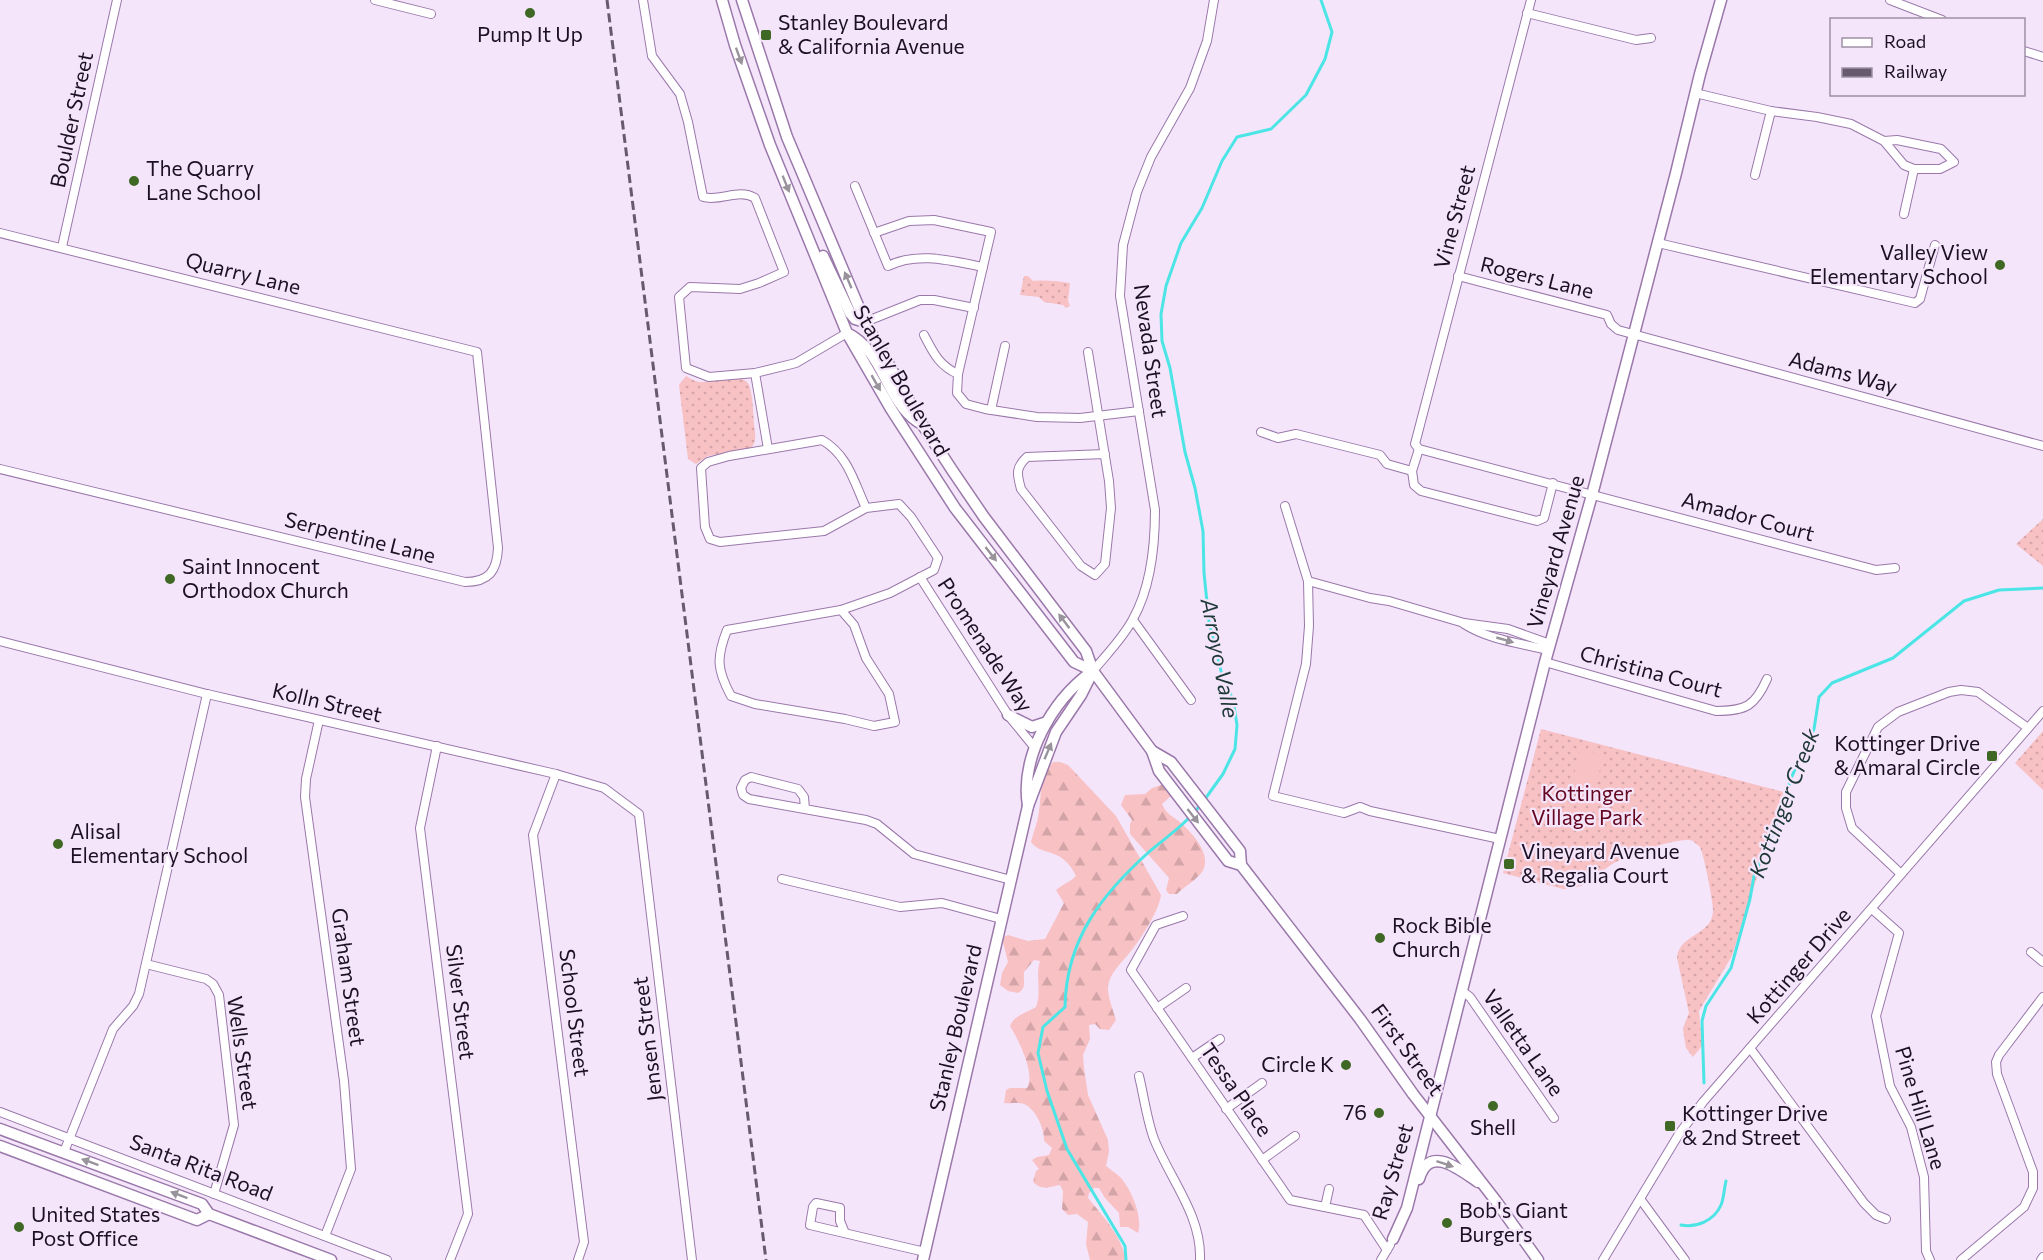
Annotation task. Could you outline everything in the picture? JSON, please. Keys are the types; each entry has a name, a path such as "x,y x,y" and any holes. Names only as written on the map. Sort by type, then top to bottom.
{"main road":[{"name":"Stanley Boulevard","path":"722,0 735,45 770,144 847,333 896,418 955,508 1074,662 1093,671"},
{"name":"Stanley Boulevard","path":"742,0 787,137 865,322 922,424 984,517 1086,651 1093,671 1081,695 1056,732 1028,806 924,1256"},
{"name":"Vineyard Avenue","path":"1430,1115 1545,662 1592,495 1721,0"},
{"path":"770,144 787,137"},
{"path":"801,224 816,245 850,313 855,319 865,322"},
{"path":"847,333 864,344 901,405 909,415 922,424"},
{"name":"Stanley Boulevard","path":"1028,806 1026,794 1030,761 1047,722 1073,686 1093,671"},
{"path":"1093,671 1152,751 1159,771 1228,861 1241,865 1240,851 1171,762 1152,751"},
{"path":"1008,716 1032,727 1047,722"},
{"name":"First Street","path":"1241,865 1360,1019 1413,1094 1484,1185 1538,1260"},
{"name":"Ray Street","path":"1393,1239 1408,1203 1430,1115"},
{"name":"Santa Rita Road","path":"0,1129 202,1204 209,1214 331,1260"},
{"name":"Santa Rita Road","path":"0,1146 196,1220 209,1214"},
{"path":"1408,1203 1414,1196 1421,1171 1431,1162 1446,1163 1484,1185"},
{"path":"138,1199 144,1182"}],"street":[{"name":"Boulder Street","path":"62,247 117,0"},
{"path":"375,0 431,14"},
{"path":"643,0 652,56 680,94 704,197 712,200 741,193 755,198 784,272 740,289 690,287 679,297 686,368 709,377 755,373 796,363 847,333"},
{"name":"Nevada Street","path":"1093,671 1133,620 1145,591 1155,543 1155,510 1120,296 1125,234 1137,192 1151,157 1190,88 1207,41 1214,0"},
{"name":"Vine Street","path":"1412,471 1458,276 1531,0"},
{"path":"1890,0 1937,18"},
{"path":"1527,14 1636,40 1651,38"},
{"path":"2025,51 2043,57"},
{"path":"1695,93 1771,111 1851,124 1884,141 1904,165 1914,169 1940,169 1954,162 1941,149 1897,140 1884,141"},
{"path":"1755,174 1771,111"},
{"path":"1904,214 1914,169"},
{"path":"855,186 888,266 897,262 936,258 983,267"},
{"path":"874,233 909,221 934,220 992,232 958,374 957,393 966,404 1037,417 1080,418 1139,411"},
{"name":"Quarry Lane","path":"0,232 477,352"},
{"path":"1658,243 1915,303 1920,299 1935,245"},
{"name":"Rogers Lane","path":"1458,276 1607,315 1611,324 1618,330 1634,334"},
{"path":"865,322 920,300 934,300 974,308"},
{"name":"Adams Way","path":"1634,334 2043,446"},
{"path":"924,335 939,363 958,374"},
{"path":"991,410 1005,346"},
{"name":"Serpentine Lane","path":"0,469 465,582 476,582 487,577 497,563 498,548 477,352"},
{"path":"1088,352 1105,454 1111,508 1105,564 1095,575 1082,566 1021,489 1017,475 1019,465 1027,457 1105,454"},
{"path":"755,373 768,449"},
{"path":"1261,432 1278,438 1296,434 1380,455 1387,464 1412,471 1414,485 1421,490 1537,521 1544,518 1553,483"},
{"path":"822,440 832,446 849,465 852,479 866,508 824,531 720,543 710,540 705,527 701,468 713,460 822,440"},
{"name":"Amador Court","path":"1417,446 1876,570 1895,568"},
{"name":"Promenade Way","path":"866,508 899,504 911,517 938,558 934,570 920,577 1008,716 1035,747"},
{"path":"1285,506 1308,582 1309,626 1306,664 1273,796 1344,813 1360,807 1500,839"},
{"path":"841,610 854,625 866,658 889,694 895,722 874,726 845,719 755,705 731,696 720,675 719,650 727,630 841,610 890,593 920,577"},
{"path":"1308,582 1389,601 1464,623 1508,629 1549,647"},
{"path":"1133,620 1191,700"},
{"name":"Kolln Street","path":"0,641 207,694 556,774 604,788 639,814"},
{"name":"Christina Court","path":"1545,662 1716,711 1739,711 1760,696 1767,679"},
{"path":"1901,874 1852,828 1846,808 1846,792 1878,727 1898,712 1949,692 1962,690 1978,692 2028,728"},
{"path":"64,1152 113,1029 133,1006 139,994 207,694"},
{"name":"Kottinger Drive","path":"1604,1260 1678,1135 1750,1048 2043,711"},
{"name":"Graham Street","path":"319,720 306,779 305,797 344,1081 351,1169 325,1236"},
{"name":"Silver Street","path":"437,746 420,828 468,1214 450,1260"},
{"name":"School Street","path":"556,774 533,836 584,1242 578,1260"},
{"path":"805,809 804,796 798,789 751,777 745,780 741,788 743,795 749,799 877,824 914,854 1011,879"},
{"name":"Jensen Street","path":"639,814 692,1260"},
{"path":"782,879 900,907 942,903 1001,919"},
{"name":"Pine Hill Lane","path":"1872,909 1899,933 1876,1016 1890,1086 1911,1127 1924,1177 1926,1251 1930,1260"},
{"name":"Tessa Place","path":"1183,916 1156,925 1131,970 1290,1200 1364,1215 1387,1250"},
{"path":"2031,952 2043,962"},
{"name":"Wells Street","path":"146,964 207,979 219,994 234,1125 214,1194"},
{"path":"1157,1008 1186,988"},
{"name":"Valletta Lane","path":"1462,991 1470,997 1554,1118"},
{"path":"1961,1260 2024,1207 2033,1188 2033,1172 1997,1074 1996,1062 2043,997"},
{"path":"1192,1058 1220,1039"},
{"path":"1750,1048 1864,1203 1870,1210 1886,1219"},
{"path":"1139,1076 1154,1138 1196,1225 1200,1260"},
{"path":"1226,1109 1262,1083"},
{"name":"Santa Rita Road","path":"0,1112 387,1260"},
{"path":"1262,1160 1295,1136"},
{"path":"1325,1207 1329,1189"},
{"path":"1641,1200 1685,1260"},
{"path":"845,1233 840,1221 840,1208 816,1203 813,1207 810,1225 924,1256"},
{"path":"1381,1260 1393,1239"}],"green space":[{"path":"1024,276 1028,276 1033,281 1070,283 1068,301 1070,306 1066,308 1063,305 1044,302 1039,297 1020,295"},
{"path":"686,376 699,382 734,378 746,381 751,394 755,434 754,444 749,450 708,456 696,464 688,459 679,385"},
{"path":"2043,519 2043,566 2016,544"},
{"name":"Kottinger Village Park","path":"1541,729 1784,792 1732,956 1699,1011 1702,1046 1693,1057 1686,1048 1684,1036 1683,1028 1689,1013 1677,958 1683,944 1708,925 1712,919 1712,897 1700,847 1693,841 1687,840 1641,851 1614,863 1590,881 1571,889 1563,889 1503,873"},
{"path":"2043,731 2043,790 2015,763"},
{"path":"1581,749 1604,755 1592,798 1569,792"},
{"path":"1053,762 1068,765 1116,816 1161,895 1147,927 1108,984 1116,1020 1109,1030 1100,1029 1095,1024 1089,1025 1090,1039 1083,1055 1088,1095 1108,1140 1109,1152 1106,1166 1121,1178 1133,1197 1139,1219 1138,1233 1128,1227 1120,1227 1119,1213 1099,1188 1094,1188 1088,1198 1116,1235 1125,1260 1090,1260 1086,1244 1088,1222 1077,1214 1068,1215 1062,1209 1063,1191 1060,1185 1043,1187 1033,1182 1036,1171 1039,1169 1032,1160 1049,1155 1052,1148 1044,1141 1038,1120 1032,1110 1024,1104 1004,1103 1006,1090 1027,1088 1029,1082 1025,1057 1010,1026 1017,1017 1036,1007 1040,961 1034,960 1024,972 1024,987 1021,991 1018,993 1008,991 1000,985 1002,973 1008,962 1002,938 1008,935 1028,941 1045,939 1064,903 1056,890 1076,876 1065,860 1036,847 1031,842 1038,818 1043,782"},
{"path":"1164,784 1174,793 1162,804 1164,808 1196,839 1205,859 1202,872 1177,894 1169,894 1166,890 1169,878 1130,834 1132,820 1121,805 1125,795 1145,794 1152,788"}],"waterway":[{"name":"Arroyo Valle","path":"1205,799 1223,774 1235,749 1237,725 1233,700 1222,675 1209,622 1203,531 1185,452 1170,368 1162,341 1161,314 1166,286 1181,243 1202,208 1222,161 1237,137 1271,129 1306,95 1325,59 1332,32 1321,0"},
{"name":"Kottinger Creek","path":"1704,1083 1702,1021 1706,1006 1731,968 1754,876 1779,818 1791,778 1814,729 1819,697 1832,683 1893,658 1964,601 1999,590 2043,588"},
{"name":"Arroyo Valle","path":"1126,1260 1125,1246 1067,1149 1047,1091 1038,1053 1043,1027 1065,1007 1072,960 1080,939 1102,901 1133,867 1201,804"},
{"name":"Kottinger Creek","path":"1681,1225 1698,1224 1714,1215 1722,1202 1726,1181"}],"railway":[{"path":"607,0 766,1260"}],"place":[{"name":"Pump It Up","path":"530,13"},
{"name":"Stanley Boulevard & California Avenue","path":"766,35"},
{"name":"The Quarry Lane School","path":"134,181"},
{"name":"Valley View Elementary School","path":"2000,265"},
{"name":"Saint Innocent Orthodox Church","path":"170,579"},
{"name":"Kottinger Drive & Amaral Circle","path":"1992,756"},
{"name":"Alisal Elementary School","path":"58,844"},
{"name":"Vineyard Avenue & Regalia Court","path":"1509,864"},
{"name":"Rock Bible Church","path":"1380,938"},
{"name":"Circle K","path":"1346,1065"},
{"name":"Shell","path":"1493,1106"},
{"name":"76","path":"1379,1113"},
{"name":"Kottinger Drive & 2nd Street","path":"1670,1126"},
{"name":"Bob's Giant Burgers","path":"1447,1223"},
{"name":"United States Post Office","path":"19,1227"}]}
